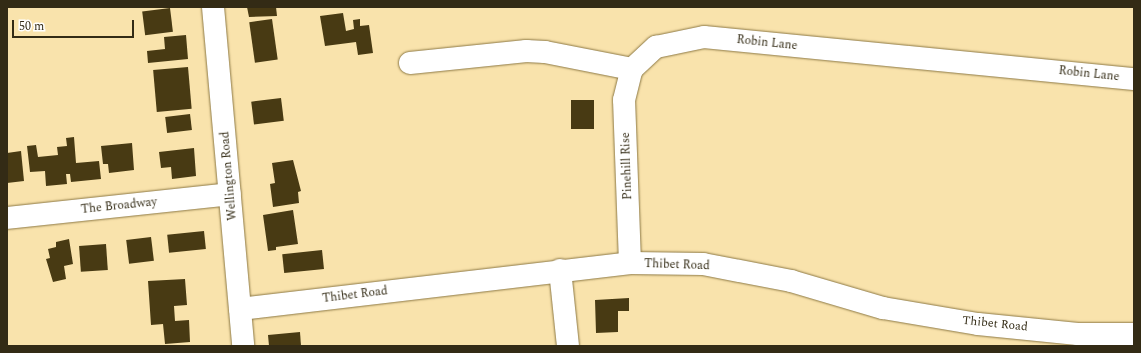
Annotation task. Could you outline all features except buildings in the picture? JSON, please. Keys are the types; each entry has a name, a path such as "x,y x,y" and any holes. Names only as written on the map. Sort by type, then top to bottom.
{"street":[{"name":"Wellington Road","path":"213,7 243,346"},
{"name":"Robin Lane","path":"632,69 656,47 704,37 1134,79"},
{"path":"410,63 526,51 545,52 632,69"},
{"name":"Pinehill Rise","path":"630,263 624,100 632,69"},
{"name":"The Broadway","path":"7,218 230,194"},
{"name":"Thibet Road","path":"240,309 560,270 630,263 703,264 791,281 883,308 978,324 1078,334 1134,334"},
{"path":"560,270 568,346"}]}
